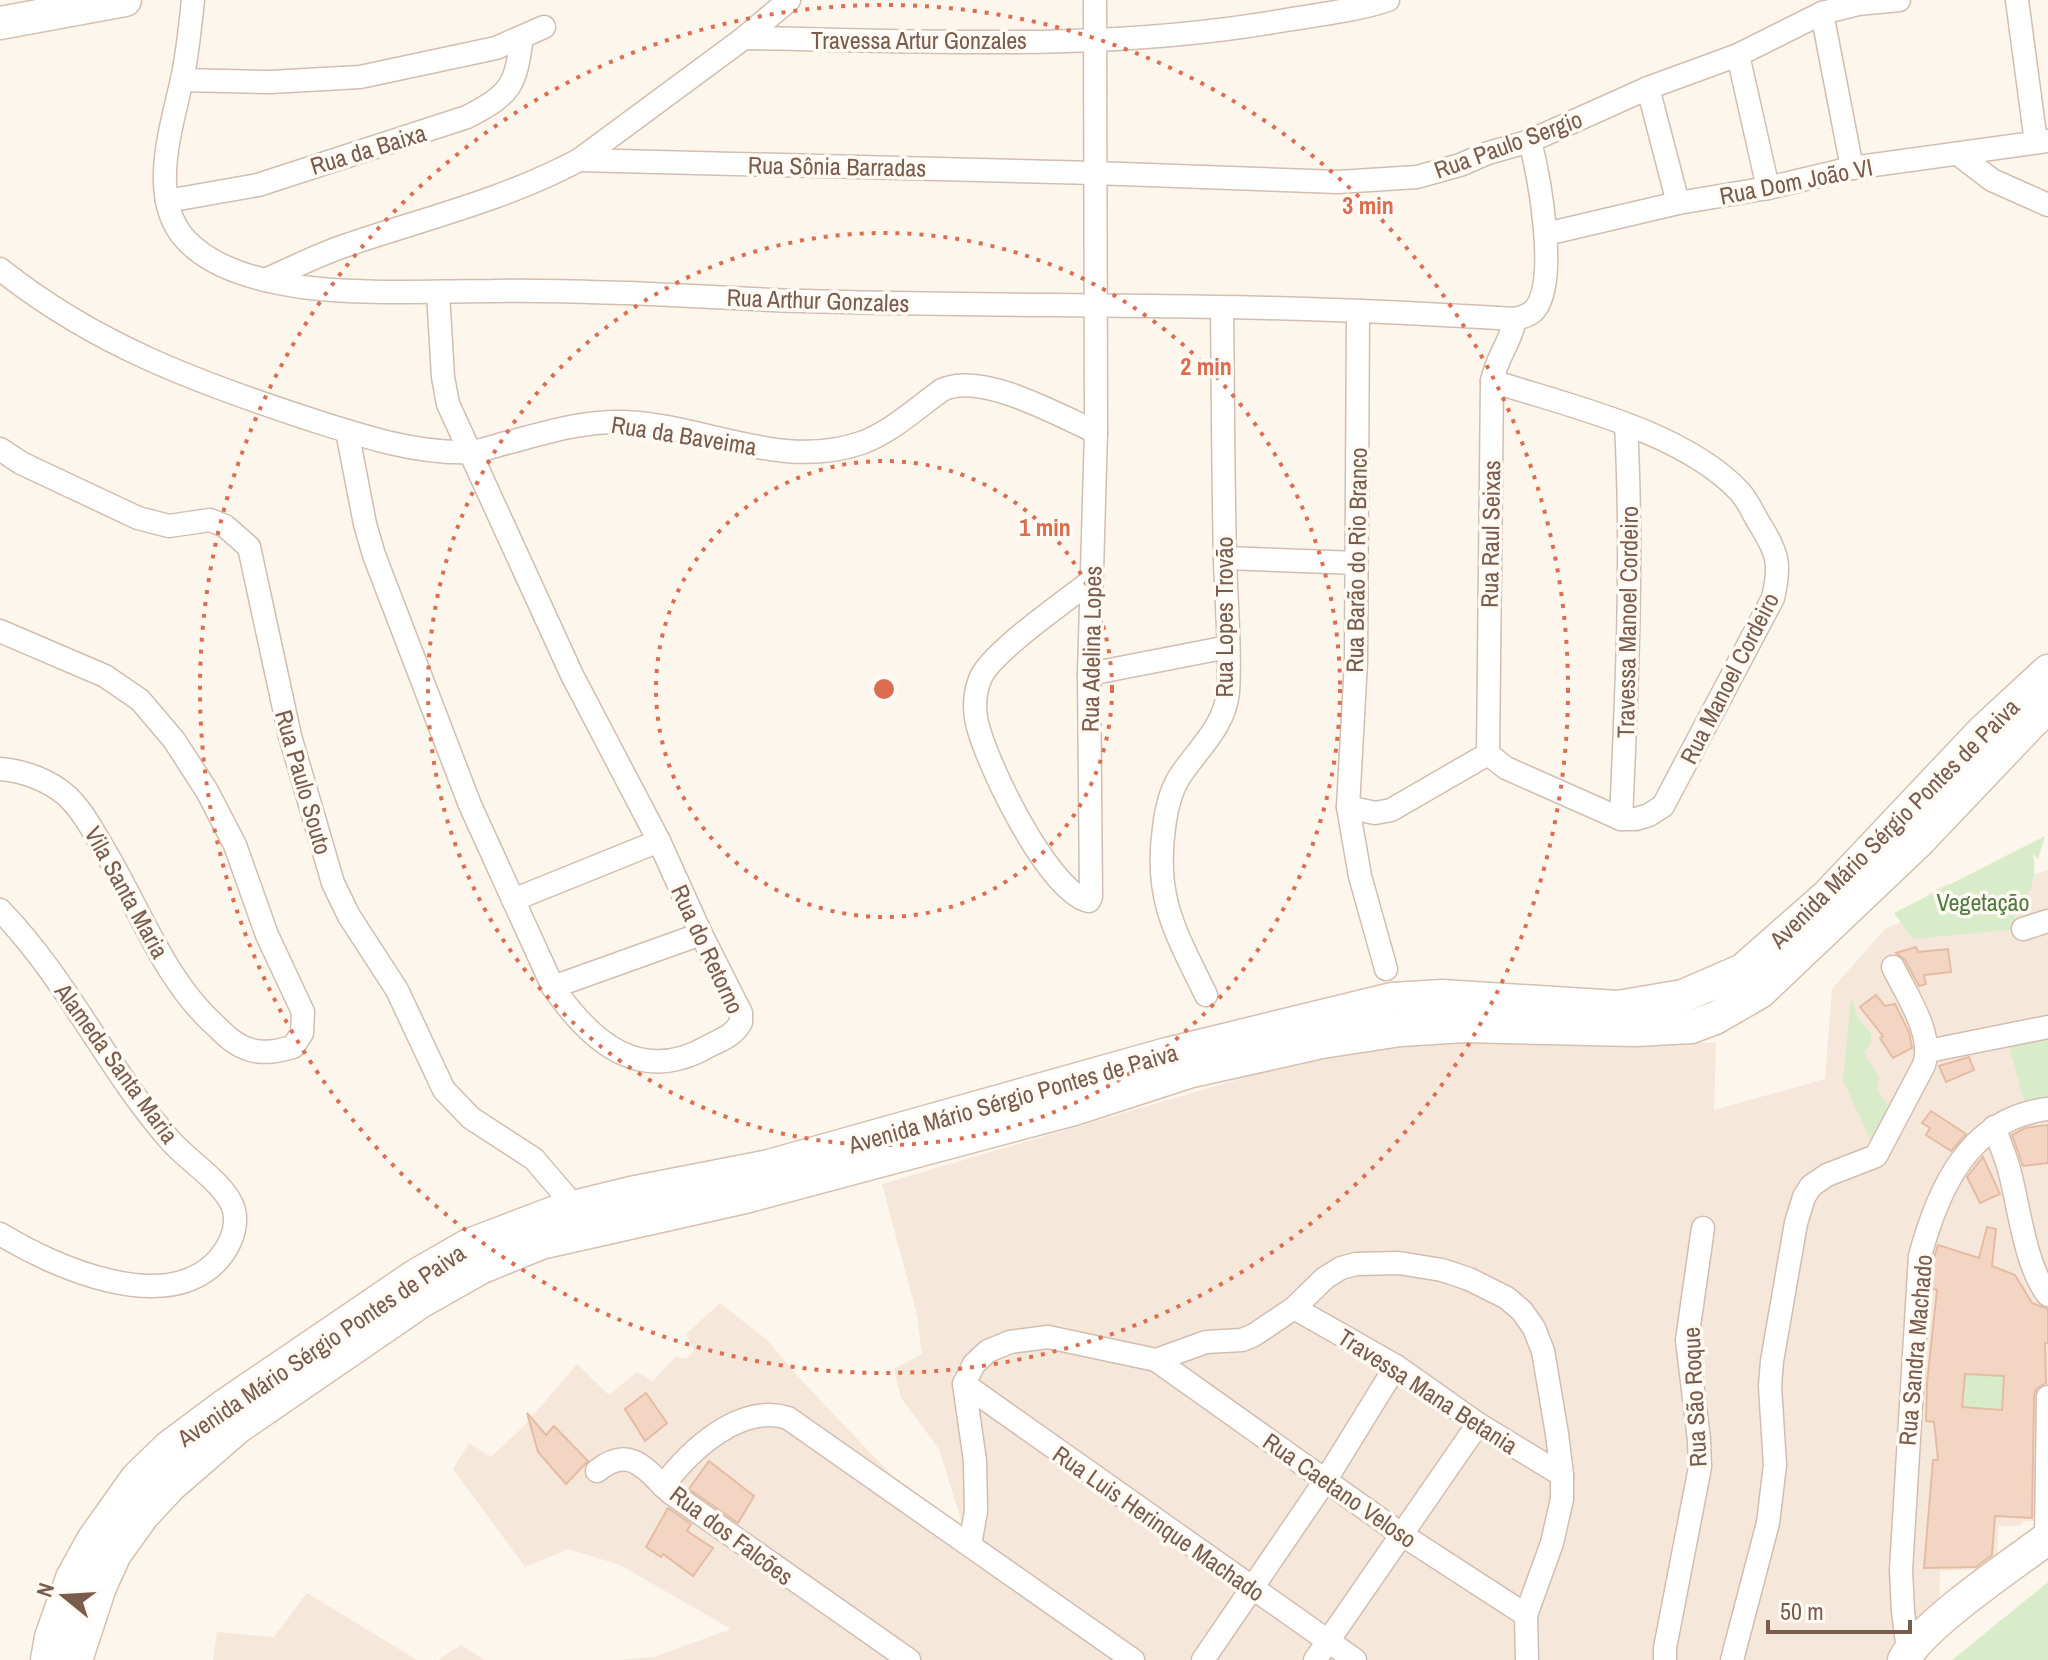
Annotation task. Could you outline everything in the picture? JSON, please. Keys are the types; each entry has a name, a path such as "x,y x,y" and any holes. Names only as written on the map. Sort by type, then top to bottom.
{"main road":[{"path":"0,23 125,0"},
{"name":"Avenida Mário Sérgio Pontes de Paiva","path":"47,1660 51,1637 72,1578 137,1478 169,1447 224,1406 415,1276 469,1245 522,1223 575,1207 769,1166 1167,1054 1392,999 1442,996 1618,1007 1683,996 1743,970 1827,896 1982,732 2048,671"},
{"name":"Avenida Mário Sérgio Pontes de Paiva","path":"76,1660 100,1587 115,1554 143,1515 170,1486 238,1427 420,1302 480,1268 541,1243 741,1198 1074,1109 1188,1072 1322,1042 1400,1030 1464,1026 1635,1030 1691,1027 1715,1018 1760,992 1918,842 2048,708"},
{"path":"1906,1656 1959,1606 2047,1539"}],"street":[{"name":"Rua Arthur Gonzales","path":"193,0 182,80 169,130 167,201 171,216 183,237 203,256 265,280 339,290 438,293 563,291 772,300 1222,308 1515,319"},
{"path":"265,280 346,245 504,195 579,160 744,38 789,0"},
{"name":"Rua Adelina Lopes","path":"1091,581 995,658 981,675 975,695 976,719 987,754 1018,823 1058,877 1079,897 1089,901 1089,674 1096,432 1095,0"},
{"name":"Travessa Artur Gonzales","path":"744,38 1094,40 1169,37 1261,25 1388,0"},
{"name":"Rua Paulo Sergio","path":"1094,173 1338,182 1417,177 1530,141 1648,88 1738,55 1822,13 1860,2 1899,0"},
{"path":"2017,0 2042,142"},
{"path":"1822,13 1852,168"},
{"path":"182,80 270,82 360,77 496,48 544,27"},
{"name":"Rua da Baixa","path":"167,201 258,185 467,117 490,105 511,86 517,73 522,37"},
{"path":"1738,55 1768,188"},
{"path":"1648,88 1678,203"},
{"path":"1515,319 1536,309 1543,294 1546,234 1538,171 1530,141"},
{"name":"Rua Dom João VI","path":"1546,234 1678,203 1768,188 1852,168 2042,142"},
{"path":"1958,154 1992,180 2048,205"},
{"name":"Rua Sônia Barradas","path":"579,160 1094,173"},
{"name":"Rua da Baveima","path":"0,269 32,295 107,341 194,380 347,431 426,449 470,452 576,424 599,421 631,422 784,452 828,451 864,442 955,384 971,383 1001,391 1096,432"},
{"name":"Rua do Retorno","path":"347,431 374,555 470,805 553,987 569,1011 611,1049 636,1060 661,1062 691,1057 731,1035 741,1022 741,1013 659,841 572,675 448,404 443,377 438,293"},
{"name":"Rua Lopes Trovão","path":"1206,995 1176,933 1163,897 1160,857 1166,812 1178,778 1221,718 1227,698 1222,308"},
{"name":"Rua Barão do Rio Branco","path":"1358,312 1356,661 1348,807 1360,876 1386,969"},
{"name":"Rua Raul Seixas","path":"1488,754 1492,381 1496,362 1513,330 1515,319"},
{"name":"Rua Manoel Cordeiro","path":"1492,381 1626,425 1695,456 1741,493 1768,537 1779,572 1773,598 1663,806 1649,815 1621,819"},
{"name":"Travessa Manoel Cordeiro","path":"1621,819 1629,648 1626,425"},
{"name":"Rua Paulo Souto","path":"0,449 21,463 138,518 169,526 210,520 232,530 249,547 290,736 333,883 349,916 397,990 444,1090 471,1118 534,1159 575,1207"},
{"path":"1225,558 1356,563"},
{"name":"Vila Santa Maria","path":"0,631 105,676 140,700 174,740 207,791 235,845 267,935 303,1012 302,1033 293,1047 270,1053 250,1050 234,1042 194,1007 162,956 115,866 76,807 66,796 37,778 0,769"},
{"path":"1089,674 1228,647"},
{"path":"1348,807 1375,813 1391,810 1488,754 1506,768 1621,819"},
{"path":"513,900 659,841"},
{"name":"Alameda Santa Maria","path":"0,910 15,925 84,1016 124,1079 170,1140 223,1191 233,1208 235,1228 226,1250 208,1271 195,1279 176,1284 140,1286 108,1281 58,1263 0,1234"},
{"path":"2023,929 2048,921"},
{"path":"553,987 701,934"},
{"path":"1732,1660 1768,1523 1775,1465 1770,1386 1772,1361 1796,1223 1804,1197 1811,1186 1827,1175 1876,1156 1924,1065 1928,1051 1918,1019 1893,967"},
{"path":"1928,1051 2048,1027"},
{"name":"Rua Sandra Machado","path":"1906,1656 1901,1570 1920,1256 1932,1211 1959,1163 1994,1127 2012,1116 2048,1109"},
{"path":"1994,1127 2009,1170 2032,1267 2048,1295"},
{"name":"Rua São Roque","path":"1665,1660 1700,1467 1687,1340 1703,1228"},
{"path":"970,1545 976,1511 975,1461 964,1384 974,1364 988,1351 1010,1342 1048,1337 1156,1360 1206,1342 1242,1340 1254,1335 1294,1308 1325,1278 1341,1268 1356,1264 1399,1263 1442,1270 1469,1279 1507,1298 1522,1311 1534,1328 1543,1351 1562,1475 1558,1521 1526,1615 1527,1660"},
{"name":"Travessa Mana Betania","path":"1294,1308 1396,1366 1478,1424 1562,1475"},
{"name":"Rua Caetano Veloso","path":"1156,1360 1401,1534 1526,1615"},
{"path":"1203,1660 1325,1481 1396,1366"},
{"name":"Rua Luis Herinque Machado","path":"964,1384 1251,1589 1321,1650 1355,1660"},
{"path":"2047,1539 2048,1397"},
{"name":"Rua dos Falcões","path":"909,1660 726,1534 663,1486 698,1447 749,1416 774,1414 788,1418 1133,1660"},
{"path":"1321,1650 1478,1424"},
{"path":"597,1471 618,1459 630,1460 642,1464 663,1486"}],"shaded area":[{"path":"2048,870 2048,1521 1999,1526 1996,1568 1940,1571 1939,1617 1892,1660 619,1660 654,1657 731,1629 620,1565 568,1549 525,1567 453,1469 469,1443 491,1457 524,1426 577,1364 609,1395 637,1372 653,1381 675,1357 686,1359 694,1351 686,1334 720,1303 766,1339 920,1505 966,1536 939,1449 901,1398 894,1369 922,1354 917,1315 882,1184 1270,1070 1357,1050 1441,1039 1716,1043 1714,1110 1825,1079 1832,989 1885,929 1919,914 1928,894 1947,884 1981,891"},
{"path":"307,1593 417,1660 213,1660 217,1632 274,1637"},
{"path":"461,1645 484,1660 438,1660"}],"green space":[{"name":"Vegetação","path":"2045,836 2038,859 2033,854 2031,886 2014,913 2017,929 1913,939 1894,913"},
{"path":"1851,997 1859,1020 1871,1033 1871,1045 1864,1052 1879,1077 1879,1093 1894,1112 1875,1149 1843,1081"},
{"path":"2048,1035 2048,1098 2025,1104 2009,1046"},
{"path":"1965,1372 2003,1374 2002,1405 2013,1423 1989,1409 1963,1407 1962,1422 1958,1387 1964,1387"},
{"path":"2048,1582 2048,1660 1952,1660"}],"building":[{"path":"1916,947 1918,952 1948,949 1951,972 1924,975 1926,984 1919,986 1905,960 1896,953"},
{"path":"1876,995 1885,1006 1895,1004 1909,1032 1912,1048 1893,1058 1880,1038 1883,1036 1860,1007"},
{"path":"1969,1057 1974,1070 1946,1082 1939,1066"},
{"path":"1931,1111 1966,1134 1951,1151 1926,1135 1930,1128 1922,1123"},
{"path":"2048,1125 2048,1163 2023,1166 2012,1135 2025,1128"},
{"path":"1983,1157 2000,1194 1980,1203 1967,1177"},
{"path":"1987,1227 1996,1229 1992,1266 2015,1275 2032,1303 2048,1309 2046,1383 2036,1389 2034,1397 2032,1518 1995,1516 1992,1555 1976,1567 1924,1568 1933,1460 1938,1460 1934,1422 1926,1421 1937,1290 1932,1289 1934,1258 1938,1245 1979,1258","holes":["1965,1374 2004,1376 2002,1410 1962,1407"]},
{"path":"646,1393 667,1423 645,1441 625,1409"},
{"path":"527,1413 546,1435 554,1426 588,1461 566,1484 538,1452"},
{"path":"709,1461 754,1496 738,1523 689,1489"},
{"path":"668,1508 691,1524 687,1531 713,1548 693,1576 663,1554 661,1557 646,1547"}]}
